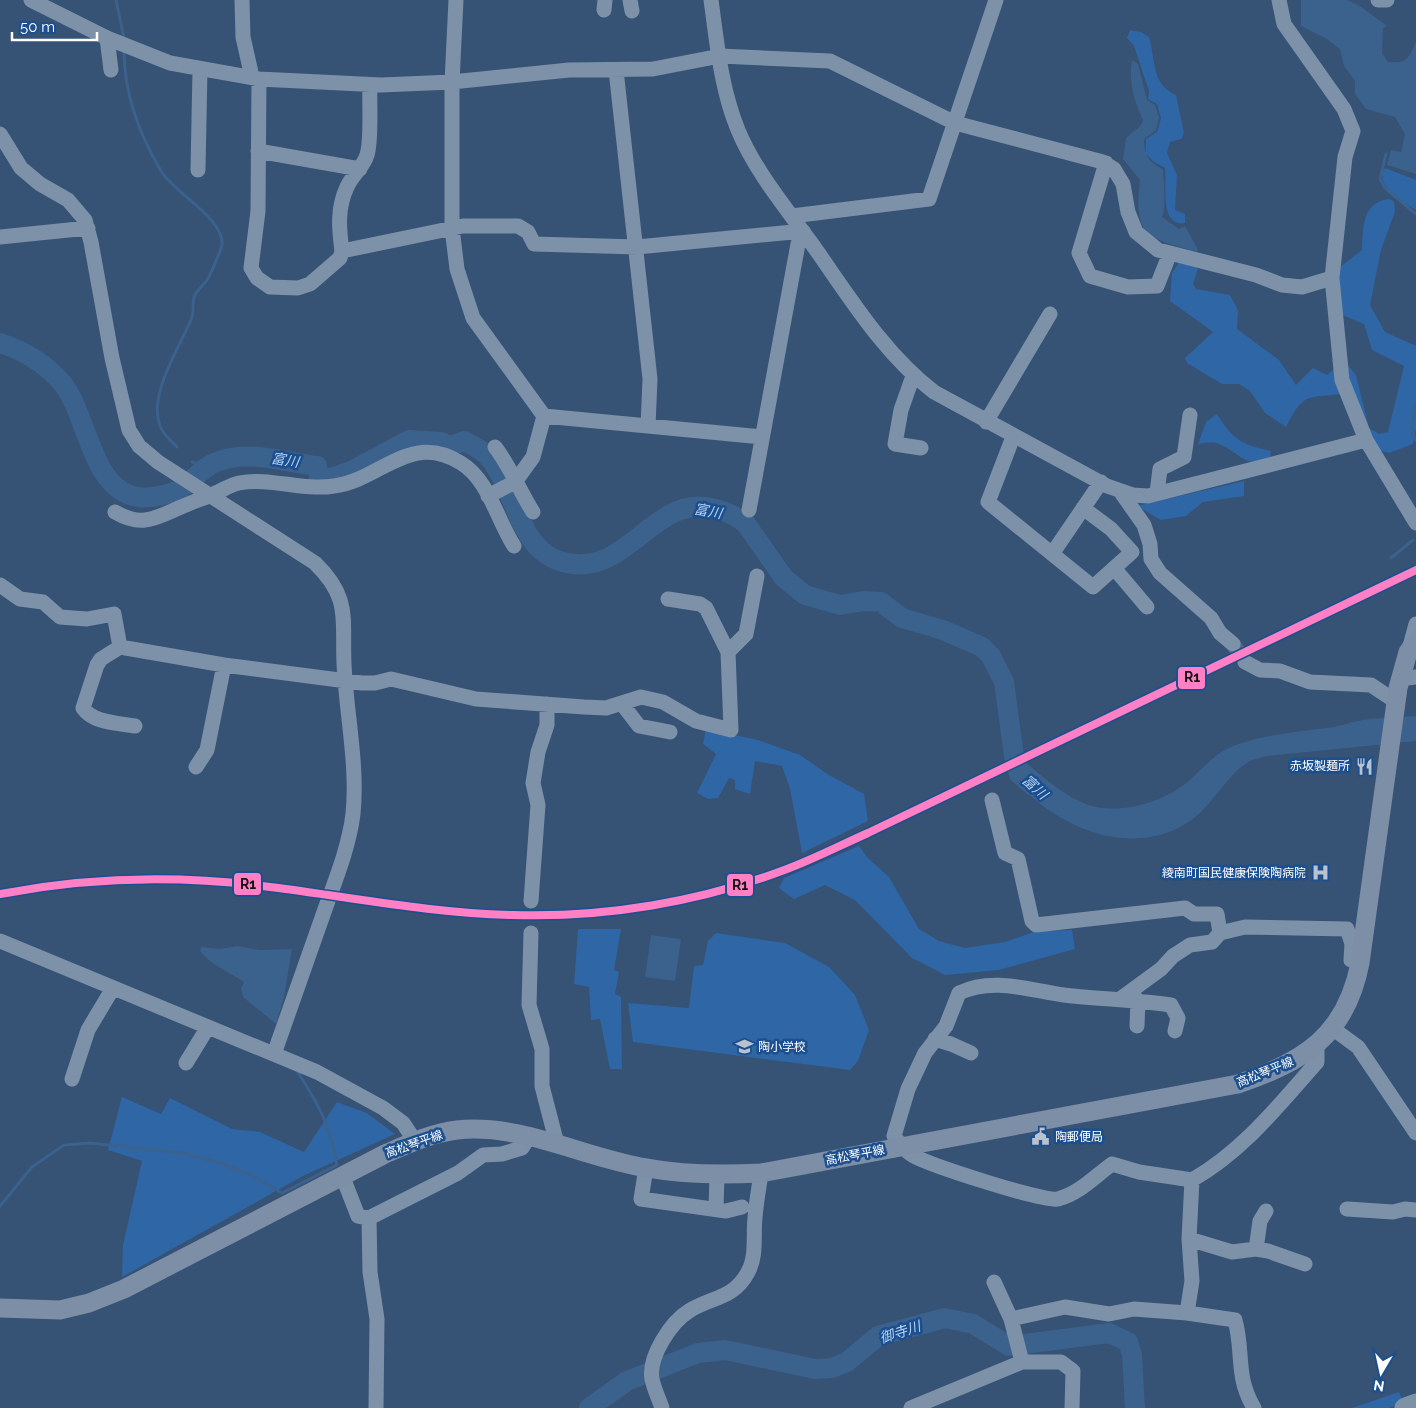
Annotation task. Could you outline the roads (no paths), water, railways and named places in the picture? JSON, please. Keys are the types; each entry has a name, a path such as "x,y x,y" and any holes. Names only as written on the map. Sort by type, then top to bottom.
{"highway":[{"path":"1405,1408 1416,1404"}],"main road":[{"name":"高松琴平線","path":"1,1312 60,1310 89,1303 124,1289 342,1175 415,1141 456,1130 476,1129 529,1138 646,1168 717,1175 761,1173 1238,1084 1291,1063 1305,1055 1332,1028 1354,986 1360,963 1394,709 1408,678 1412,646"}],"street":[{"path":"31,0 118,43 170,63 256,78 370,85 452,82 569,70 653,69 720,56 830,61 955,123 1106,163 1114,169 1123,184 1128,212 1136,232 1158,250 1256,275 1282,285 1302,287 1332,278"},
{"path":"456,0 452,82 452,228 457,269 473,318 544,416 762,437"},
{"path":"711,0 724,82 738,130 756,164 885,345 913,376 934,392 986,422 1101,482 1120,491 1148,496 1366,440"},
{"path":"792,216 929,199 996,0"},
{"path":"1279,0 1284,24 1344,109 1353,130 1345,157 1332,278 1342,380 1366,440 1416,523"},
{"path":"1378,0 1386,0"},
{"path":"237,1 243,37 256,78 258,211 251,268 257,278 270,287 279,288 310,284 340,258 342,251 338,223 341,205 347,186 360,169 368,152 370,85"},
{"path":"111,70 118,43"},
{"path":"198,170 200,69"},
{"path":"616,70 637,247 650,379 648,426"},
{"path":"2,143 21,168 40,184 68,200 85,220 112,358 132,438 148,454 315,563 327,575 339,592 345,627 353,814 348,839 274,1054"},
{"path":"258,151 360,169"},
{"path":"1106,163 1079,253 1090,276 1128,287 1156,286 1170,253"},
{"path":"342,251 463,226 518,226 528,232 534,244 637,247 803,231"},
{"path":"0,237 88,228"},
{"path":"749,510 798,244 803,231"},
{"path":"986,422 1050,314"},
{"path":"913,376 901,410 895,444 921,448"},
{"path":"1157,493 1160,469 1184,457 1190,415"},
{"path":"489,496 513,483 533,456 544,416"},
{"path":"1013,436 988,502 1093,587 1132,552 1111,529 1083,508"},
{"path":"495,447 506,461 513,483 532,512"},
{"path":"115,512 128,519 152,520 208,493 238,483 256,482 334,486 356,480 398,458 427,452 446,455 462,464 474,474 489,496 504,530 514,546"},
{"path":"1052,554 1101,482"},
{"path":"1120,491 1144,525 1150,544 1151,559 1160,572 1210,618 1220,633 1233,644"},
{"path":"1114,568 1147,607"},
{"path":"728,652 746,634 757,576"},
{"path":"0,585 20,600 43,602 60,617 87,619 114,614 120,647"},
{"path":"135,726 96,718 87,714 83,708 97,665 101,659 120,647 224,665 346,681 376,683 391,679 476,699 606,708 622,704 632,698 641,697 663,702 696,721 731,730 728,652 706,608 700,604 668,599"},
{"path":"1412,646 1416,624"},
{"path":"1245,662 1260,670 1280,671 1310,682 1371,685 1394,709"},
{"path":"196,767 207,750 224,665"},
{"path":"531,901 538,805 533,783 538,752 547,725 547,704"},
{"path":"622,704 639,726 670,732"},
{"path":"992,800 1004,853 1018,859 1032,921 1036,925 1184,908 1194,914 1218,914 1220,933"},
{"path":"1120,999 1161,970 1173,956 1190,944 1212,942 1220,933 1245,926 1347,929 1352,944 1352,960 1360,963"},
{"path":"531,933 529,1005 542,1048 542,1086 557,1144"},
{"path":"0,942 317,1072 384,1108 404,1123 415,1141"},
{"path":"1176,1031 1178,1018 1171,1005 1138,1000 1064,995 1002,984 971,987 959,993 946,1026 925,1053 908,1089 894,1136 913,1156 977,1180 1056,1199 1090,1184 1112,1164 1139,1172 1192,1180 1239,1147 1264,1124 1317,1062 1316,1044"},
{"path":"72,1079 88,1030 113,988"},
{"path":"1137,1026 1138,1000"},
{"path":"186,1063 208,1027"},
{"path":"1332,1028 1358,1047 1416,1133"},
{"path":"934,1039 971,1053"},
{"path":"342,1175 358,1216 370,1218 458,1173 483,1155 502,1154 522,1148 529,1138"},
{"path":"646,1168 641,1199 726,1211 742,1207"},
{"path":"662,1408 652,1372 658,1349 671,1326 689,1310 729,1294 748,1272 753,1253 754,1219 761,1173"},
{"path":"716,1210 717,1175"},
{"path":"1187,1313 1192,1281 1189,1238 1192,1180"},
{"path":"1347,1209 1393,1212 1405,1209 1416,1210"},
{"path":"1256,1249 1260,1222 1266,1211"},
{"path":"370,1218 370,1272 377,1319 376,1408"},
{"path":"1189,1238 1232,1252 1256,1249 1305,1264"},
{"path":"994,1282 1011,1319 1019,1351"},
{"path":"1011,1319 1065,1307 1109,1314 1134,1309 1187,1313 1235,1320 1241,1377 1246,1394 1254,1408"},
{"path":"911,1408 1019,1351 1061,1362 1073,1371 1072,1408"}],"water":[{"path":"1301,0 1347,0 1360,6 1387,26 1383,28 1382,53 1388,62 1404,61 1416,42 1416,174 1387,165 1391,150 1401,152 1405,134 1395,117 1366,109 1355,94 1355,81 1344,66 1340,49 1327,39 1301,26"},
{"path":"1132,60 1138,64 1147,100 1155,105 1159,117 1156,130 1144,139 1148,158 1163,169 1164,201 1162,217 1179,229 1185,226 1198,252 1155,238 1147,232 1142,224 1138,199 1140,180 1123,159 1126,138 1141,125 1143,120 1133,90"},
{"path":"1416,716 1416,741 1267,756 1250,761 1233,774 1205,808 1190,821 1166,833 1141,838 1116,837 1090,831 1066,821 1043,806 1007,770 1025,762 1059,789 1081,802 1107,808 1121,808 1149,802 1174,791 1185,784 1219,753 1244,742 1279,734 1335,727 1376,718"},
{"path":"651,935 681,939 675,981 645,977"},
{"path":"237,946 259,950 292,949 284,997 276,1024 243,997 241,988 244,982 215,964 200,951 201,947 219,949"}],"waterway":[{"path":"116,0 124,38"},
{"path":"124,50 127,82 134,113 153,157 167,179 207,216 221,235 222,245 220,252 206,282 195,295 192,317 166,372 158,400 157,414 160,426 165,435 177,447"},
{"path":"1386,154 1380,179 1385,188 1416,214"},
{"name":"富川","path":"0,343 34,359 63,384 79,414 100,467 110,481 122,491 138,497 155,497 182,488 208,466 231,458 268,458 317,466 319,478 331,478 351,471 409,440 441,442 451,446 464,441 482,451 491,460 507,488 527,533 537,546 548,556 563,562 586,564 605,559 675,512 694,507 716,509 728,513 746,524 784,578 805,595 840,605 864,601 881,602 902,618 943,630 982,647 991,656 1004,682 1014,756 1019,774 1033,786"},
{"path":"1416,405 1412,427 1416,440"},
{"path":"192,462 205,467"},
{"path":"1391,558 1413,540"},
{"path":"0,1206 32,1167 64,1145 90,1143 182,1153 217,1162 251,1175 282,1193 337,1165 323,1116 297,1071"},
{"name":"御寺川","path":"589,1408 627,1381 698,1353 725,1350 815,1369 832,1368 847,1362 878,1336 945,1318 973,1324 1009,1346 1109,1333 1128,1342 1132,1355 1135,1408"}],"tunnel":[{"path":"1233,644 1245,662"}],"place":[{"name":"赤坂製麺所","path":"1364,766"},
{"name":"綾南町国民健康保険陶病院","path":"1320,873"},
{"name":"陶小学校","path":"744,1047"},
{"name":"陶郵便局","path":"1041,1137"}]}
